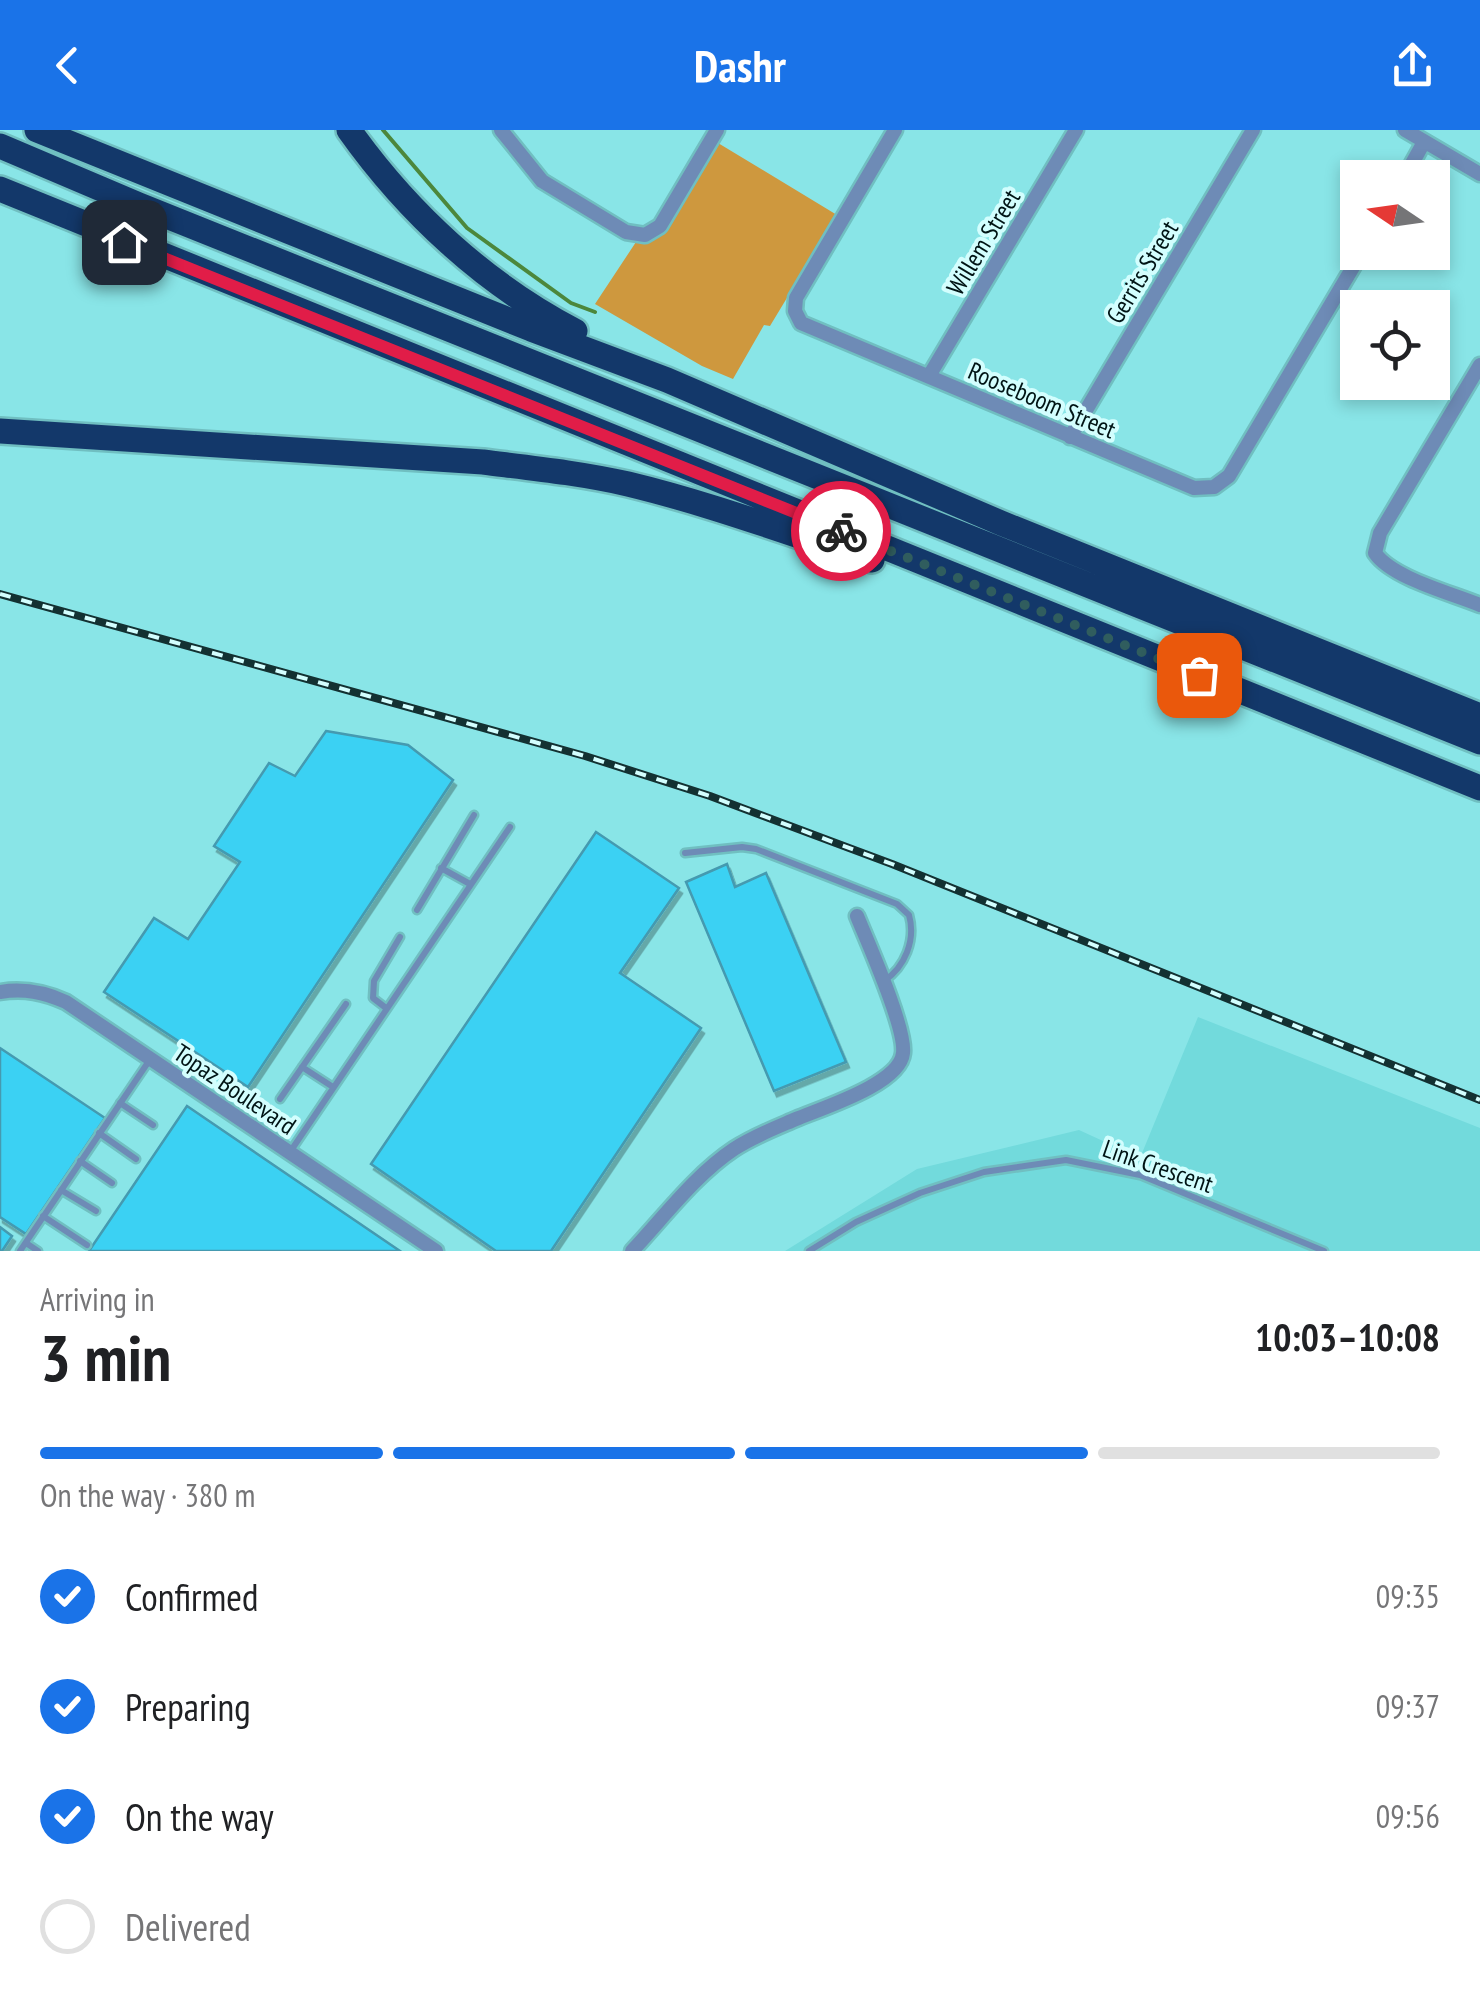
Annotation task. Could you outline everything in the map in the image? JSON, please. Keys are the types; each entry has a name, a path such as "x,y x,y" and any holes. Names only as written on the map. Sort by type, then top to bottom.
{"highway":[{"path":"349,130 414,209 466,258 553,320 667,380"},
{"path":"52,133 531,329 667,380 1001,523 1480,716"},
{"path":"0,146 1480,742"},
{"path":"0,189 1480,788"},
{"path":"0,431 483,462 590,476 691,501 1054,616"}],"street":[{"path":"501,130 542,181 626,232 639,235 660,226 718,130"},
{"name":"Rooseboom Street","path":"895,130 796,298 795,311 800,323 1194,488 1214,487 1229,476 1351,270"},
{"name":"Willem Street","path":"929,376 1076,130"},
{"name":"Gerrits Street","path":"1070,436 1253,130"},
{"path":"1405,130 1480,174"},
{"path":"1414,160 1424,142"},
{"path":"1480,365 1380,532 1375,552 1387,564 1418,580 1480,604"},
{"path":"632,1251 732,1150 764,1132 867,1090 889,1076 904,1053 883,982 857,916"},
{"name":"Topaz Boulevard","path":"0,992 23,989 66,1002 436,1251"}],"lane":[{"path":"417,910 474,814"},
{"path":"290,1153 510,827"},
{"path":"685,853 756,849 897,904 909,916 912,935 901,966 883,982"},
{"path":"441,868 470,884"},
{"path":"386,1008 374,998 372,986 400,938"},
{"path":"280,1099 346,1004"},
{"path":"20,1251 151,1058"},
{"path":"302,1067 333,1087"},
{"path":"120,1103 153,1125"},
{"path":"98,1133 136,1160"},
{"path":"80,1160 112,1183"},
{"name":"Link Crescent","path":"810,1251 856,1222 920,1193 984,1172 1066,1160 1140,1175 1324,1251"},
{"path":"60,1190 96,1211"},
{"path":"44,1216 87,1245"},
{"path":"26,1242 38,1251"}],"shaded area":[{"path":"718,143 837,215 733,379 702,366 595,304 636,242 653,239 667,230"},
{"path":"1198,1017 1480,1128 1480,1251 785,1251 917,1169 1079,1130 1140,1158"}],"building":[{"path":"326,731 408,745 453,780 248,1087 104,992 154,918 188,939 240,862 214,846 269,763 295,776"},
{"path":"596,832 679,888 620,973 701,1028 551,1251 496,1251 371,1164"},
{"path":"727,864 735,887 766,873 846,1062 774,1091 686,882"},
{"path":"0,1048 105,1118 26,1234 0,1217"},
{"path":"187,1106 400,1251 89,1251"},
{"path":"0,1227 12,1236 2,1251 0,1251"}],"waterway":[{"path":"383,130 467,228 571,303 595,312"}],"railway":[{"path":"0,594 585,756 710,796 892,864 1480,1100"}],"way so far":[{"path":"841,531 1199,675"}],"route":[{"path":"124,242 841,531"}]}
